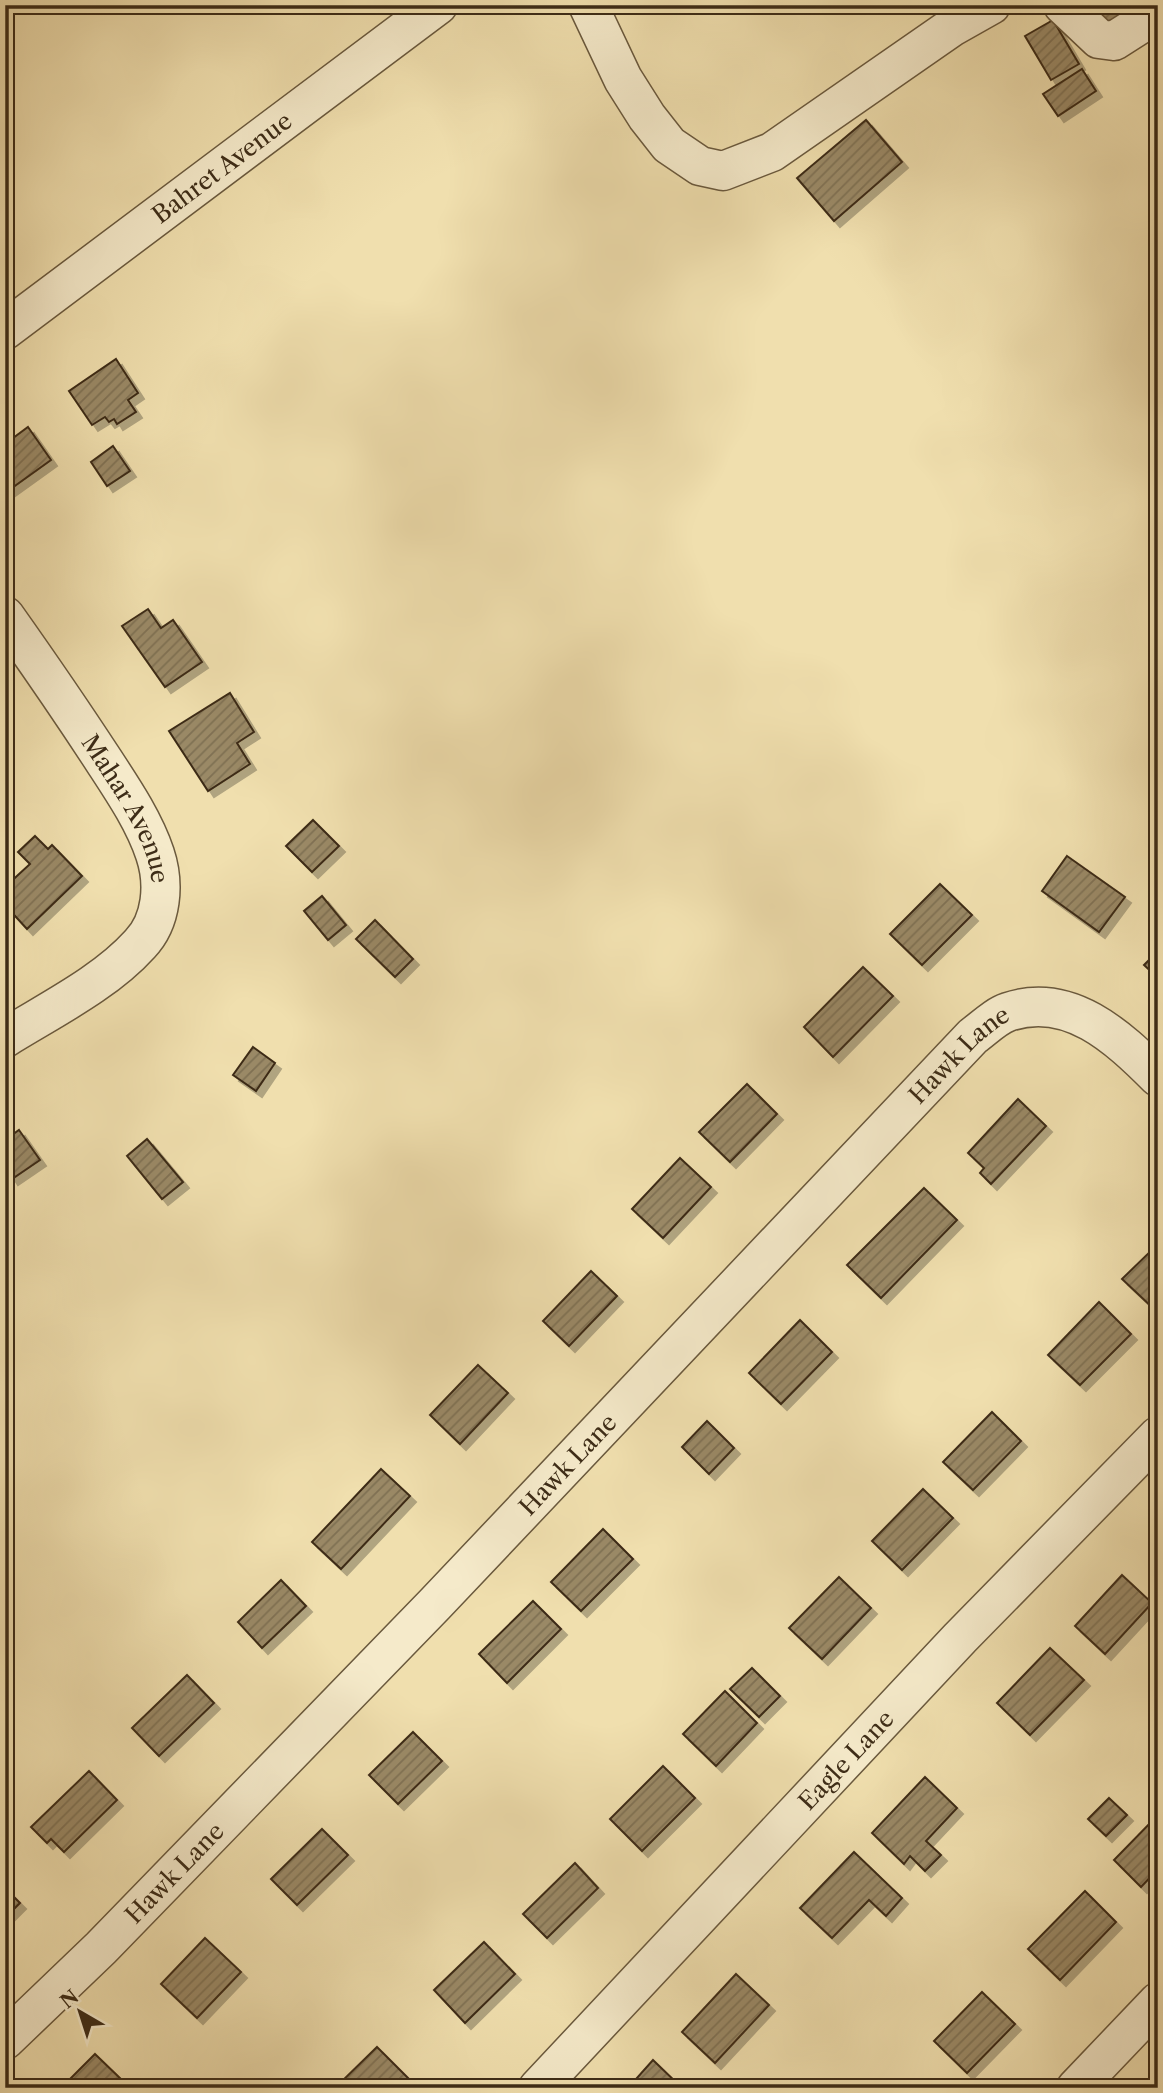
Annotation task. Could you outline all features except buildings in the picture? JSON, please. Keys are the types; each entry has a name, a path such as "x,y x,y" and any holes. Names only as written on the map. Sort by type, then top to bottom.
{"street":[{"name":"Bahret Avenue","path":"5,330 438,5"},
{"path":"588,5 623,79 669,145 700,166 723,171 772,152 952,27 991,5"},
{"path":"1063,5 1099,39 1114,41 1158,13"},
{"name":"Mahar Avenue","path":"5,616 68,705 133,806 156,855 161,895 157,918 141,943 103,977 5,1038"},
{"name":"Hawk Lane","path":"5,2040 102,1948 435,1604 973,1036 1006,1012 1033,1006 1061,1008 1094,1023 1131,1050 1158,1077"},
{"name":"Eagle Lane","path":"538,2088 960,1638 1158,1436"},
{"path":"1076,2088 1158,2002"}]}
